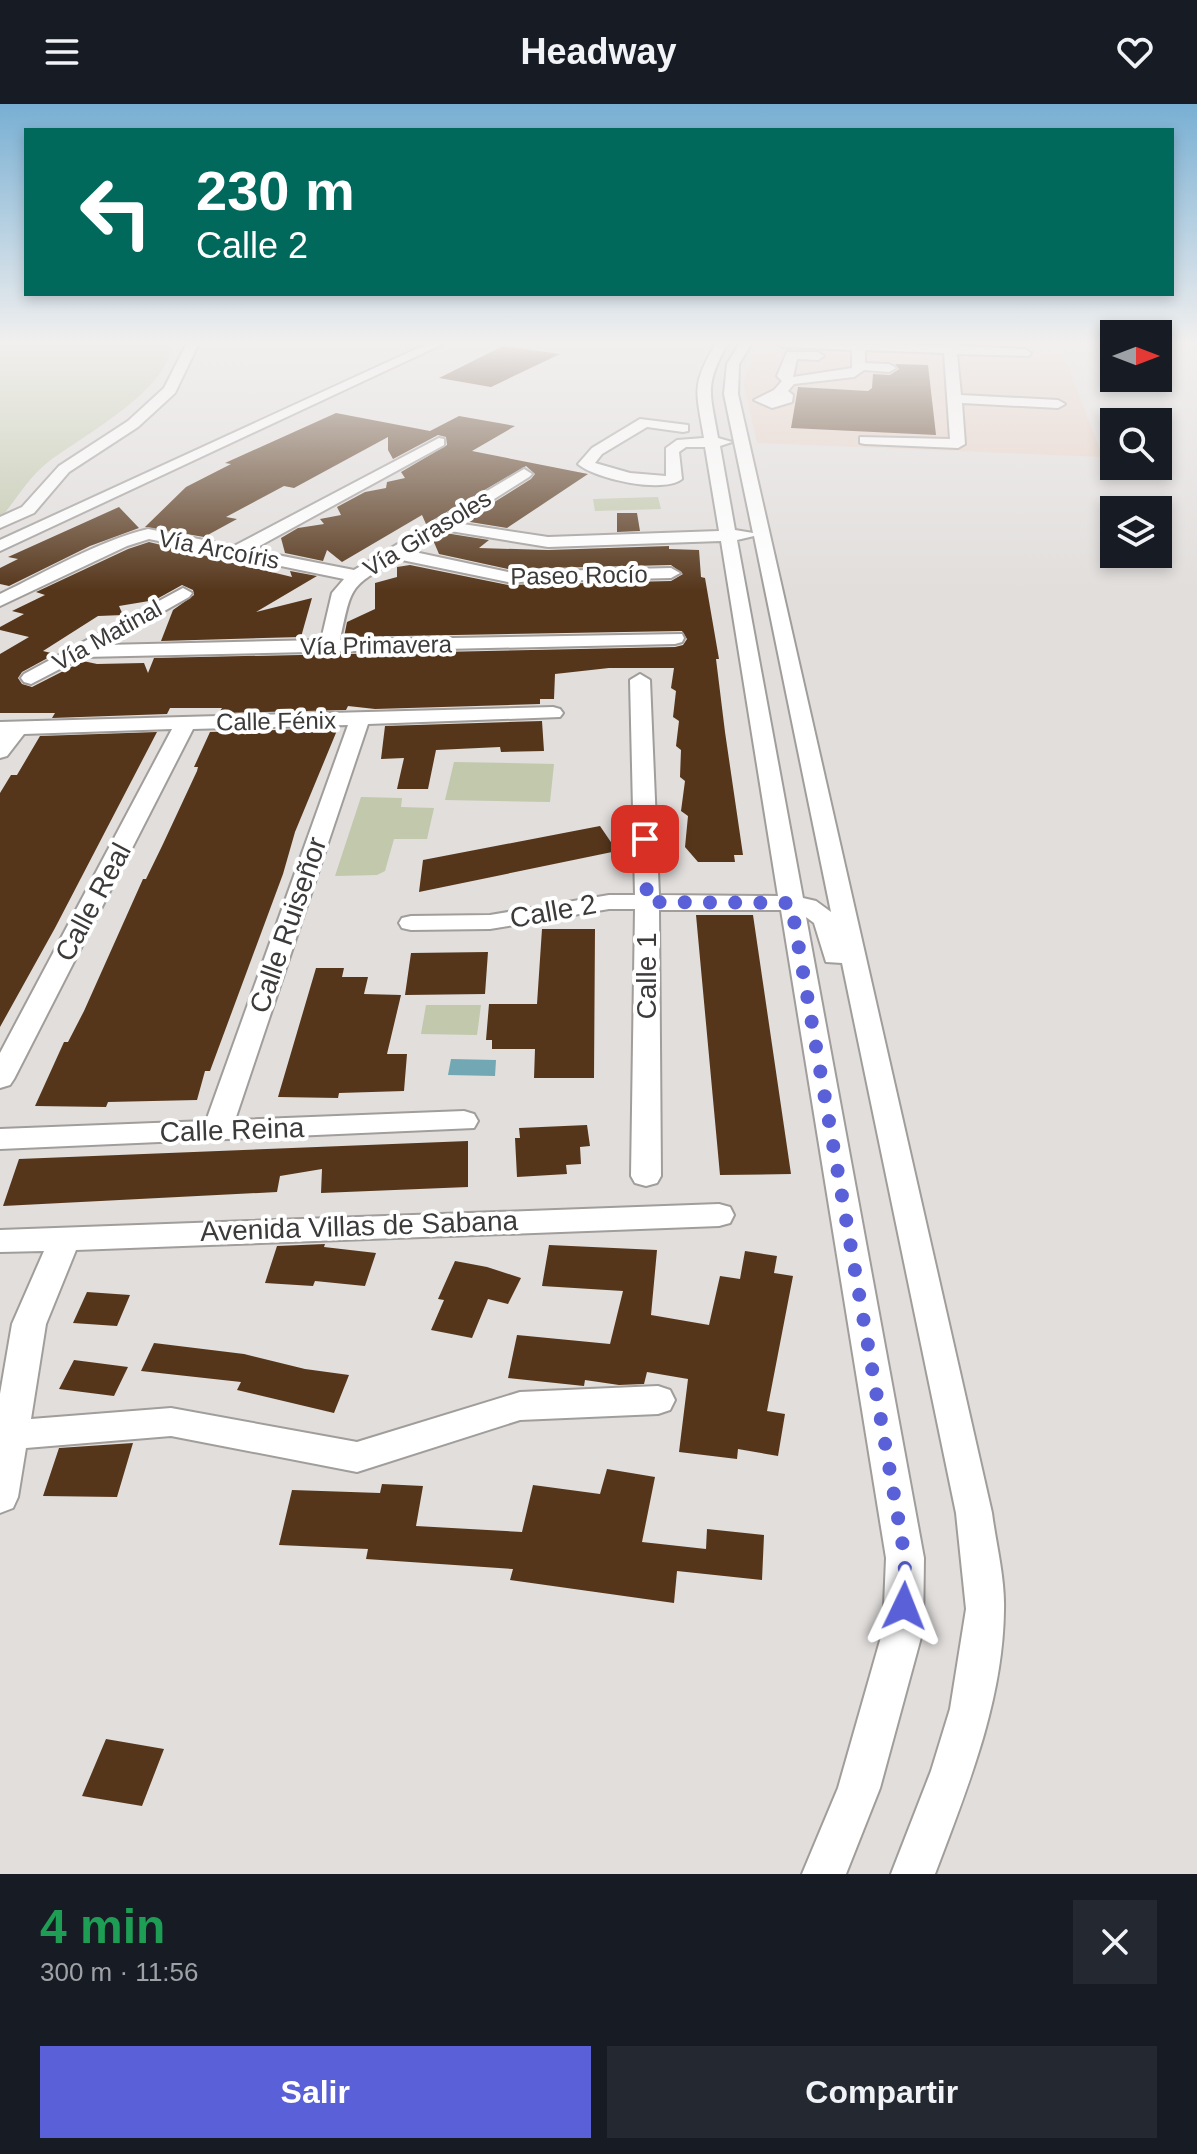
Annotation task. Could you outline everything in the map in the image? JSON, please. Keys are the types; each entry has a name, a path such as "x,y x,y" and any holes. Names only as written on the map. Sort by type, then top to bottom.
{"street":[{"path":"0,523 28,510 64,469 131,426"},
{"path":"0,546 260,426"},
{"path":"639,426 597,451 586,464 655,482 670,482 674,479 671,451 682,443 741,441"},
{"path":"668,426 683,428"},
{"path":"708,426 905,1558 903,1630 859,1788 824,1874"},
{"path":"738,426 974,1513 985,1609 971,1709 913,1874"},
{"path":"865,440 958,444 956,426"},
{"path":"238,551 439,442"},
{"name":"Vía Girasoles","path":"329,646 341,593 356,576 524,474"},
{"path":"442,525 548,542 761,535"},
{"name":"Vía Arcoíris","path":"0,601 139,535 157,534 356,576"},
{"name":"Paseo Rocío","path":"394,553 508,577 671,573"},
{"name":"Vía Matinal","path":"31,678 183,593"},
{"name":"Vía Primavera","path":"78,651 675,638"},
{"name":"Calle 1","path":"640,680 647,902 646,1176"},
{"name":"Calle Fénix","path":"9,728 553,713"},
{"name":"Calle Ruiseñor","path":"217,1131 360,719"},
{"name":"Calle Real","path":"0,1079 185,724"},
{"path":"0,752 9,728"},
{"path":"791,903 816,895 823,885 815,848 816,835 824,822"},
{"name":"Calle 2","path":"411,923 490,922 609,902 791,903"},
{"path":"791,903 807,906 826,920 848,1003 867,1020"},
{"name":"Calle Reina","path":"0,1139 464,1121"},
{"name":"Avenida Villas de Sabana","path":"0,1241 719,1215"},
{"path":"0,1497 29,1324 66,1237"},
{"path":"11,1435 171,1422 357,1457 520,1406 658,1400"}],"shaded area":[{"path":"753,426 1091,426 1100,457 757,443"}],"green space":[{"path":"0,426 101,426 40,469 0,519"},
{"path":"658,497 661,509 595,511 593,499"},
{"path":"454,762 554,764 550,802 445,800"},
{"path":"361,797 402,798 401,807 434,808 427,839 394,839 385,871 377,875 335,876"},
{"path":"426,1005 481,1005 477,1035 421,1034"}],"water":[{"path":"451,1059 496,1060 495,1076 448,1075"}],"building":[{"path":"308,426 402,426 430,431 440,426 513,426 472,451 588,474 507,528 464,521 531,479 535,474 526,466 426,524 422,515 342,562 327,550 323,561 285,553 281,538 298,528 324,524 320,519 341,515 337,507 365,492 386,488 387,482 405,478 401,472 447,445 446,437 438,435 393,459 388,450 388,437 294,488 284,486 226,517 237,519 204,537 145,527 186,487 231,464 225,463"},
{"path":"935,426 936,435 791,428"},
{"path":"119,507 139,528 90,546 9,586 0,584 0,568 18,559 8,557"},
{"path":"617,513 637,513 640,531 617,532"},
{"path":"445,533 489,540 479,548 548,550 669,546 669,549 699,550 701,577 705,578 719,659 716,659 743,855 734,855 735,862 698,862 685,847 688,816 681,811 685,781 680,777 681,750 676,746 679,721 673,717 676,691 671,688 674,668 609,668 555,674 554,699 540,699 540,704 375,709 348,706 346,710 219,713 222,708 170,708 167,714 52,718 55,713 0,713 0,654 29,637 0,630 0,627 24,614 12,611 45,595 36,592 149,542 292,577 290,571 317,576 256,612 312,598 301,637 161,641 173,610 194,595 193,590 182,585 155,600 119,606 123,615 98,616 43,651 55,654 22,672 18,678 22,684 32,687 83,661 97,664 144,663 148,673 154,658 675,647 683,645 687,639 682,631 344,637 347,622 375,609 375,583 397,577 397,567 410,565 508,585 671,581 683,574 671,565 508,569 439,554 433,540"},
{"path":"542,721 544,751 501,752 500,747 436,750 428,789 397,789 404,758 381,759 385,726"},
{"path":"338,728 295,832 283,874 210,1071 205,1071 197,1100 108,1102 106,1107 35,1106 64,1042 68,1042 84,1011 143,879 146,879 163,844 197,771 198,767 194,767 210,732"},
{"path":"157,732 0,1027 0,793 11,775 17,775 40,736"},
{"path":"600,826 617,851 419,892 423,860"},
{"path":"696,915 753,915 791,1174 720,1175"},
{"path":"542,929 595,929 594,1078 534,1078 535,1049 492,1049 492,1040 486,1040 489,1004 537,1004"},
{"path":"488,952 485,994 405,995 411,953"},
{"path":"316,968 344,968 342,977 368,977 364,994 401,995 387,1054 407,1054 404,1091 339,1093 338,1098 278,1097"},
{"path":"587,1125 590,1146 580,1147 581,1164 566,1165 567,1174 517,1177 515,1138 520,1138 519,1128"},
{"path":"468,1141 468,1187 321,1193 322,1169 280,1176 277,1192 3,1206 19,1159"},
{"path":"325,1244 324,1247 376,1253 365,1286 315,1281 313,1286 265,1283 277,1246"},
{"path":"549,1245 657,1250 651,1315 709,1325 720,1276 740,1279 745,1251 777,1256 774,1273 793,1276 767,1411 785,1414 778,1456 738,1449 737,1459 679,1452 688,1379 647,1372 644,1384 619,1385 585,1380 584,1386 508,1378 517,1335 610,1344 623,1291 542,1286"},
{"path":"455,1261 521,1278 508,1304 488,1299 472,1338 431,1330 444,1300 438,1299"},
{"path":"87,1292 130,1295 117,1326 73,1323"},
{"path":"154,1343 244,1354 305,1369 349,1375 334,1413 237,1390 241,1382 141,1371"},
{"path":"74,1360 128,1367 114,1396 59,1389"},
{"path":"133,1443 117,1497 43,1496 59,1448"},
{"path":"607,1469 655,1477 642,1542 706,1549 707,1529 764,1535 762,1580 677,1571 674,1603 510,1580 513,1569 366,1559 368,1549 279,1545 292,1490 380,1493 382,1484 423,1486 416,1526 522,1532 533,1485 600,1494"},
{"path":"106,1739 164,1749 142,1806 82,1796"}],"route":[{"path":"645,839 647,902 791,903 905,1558 904,1606"}]}
